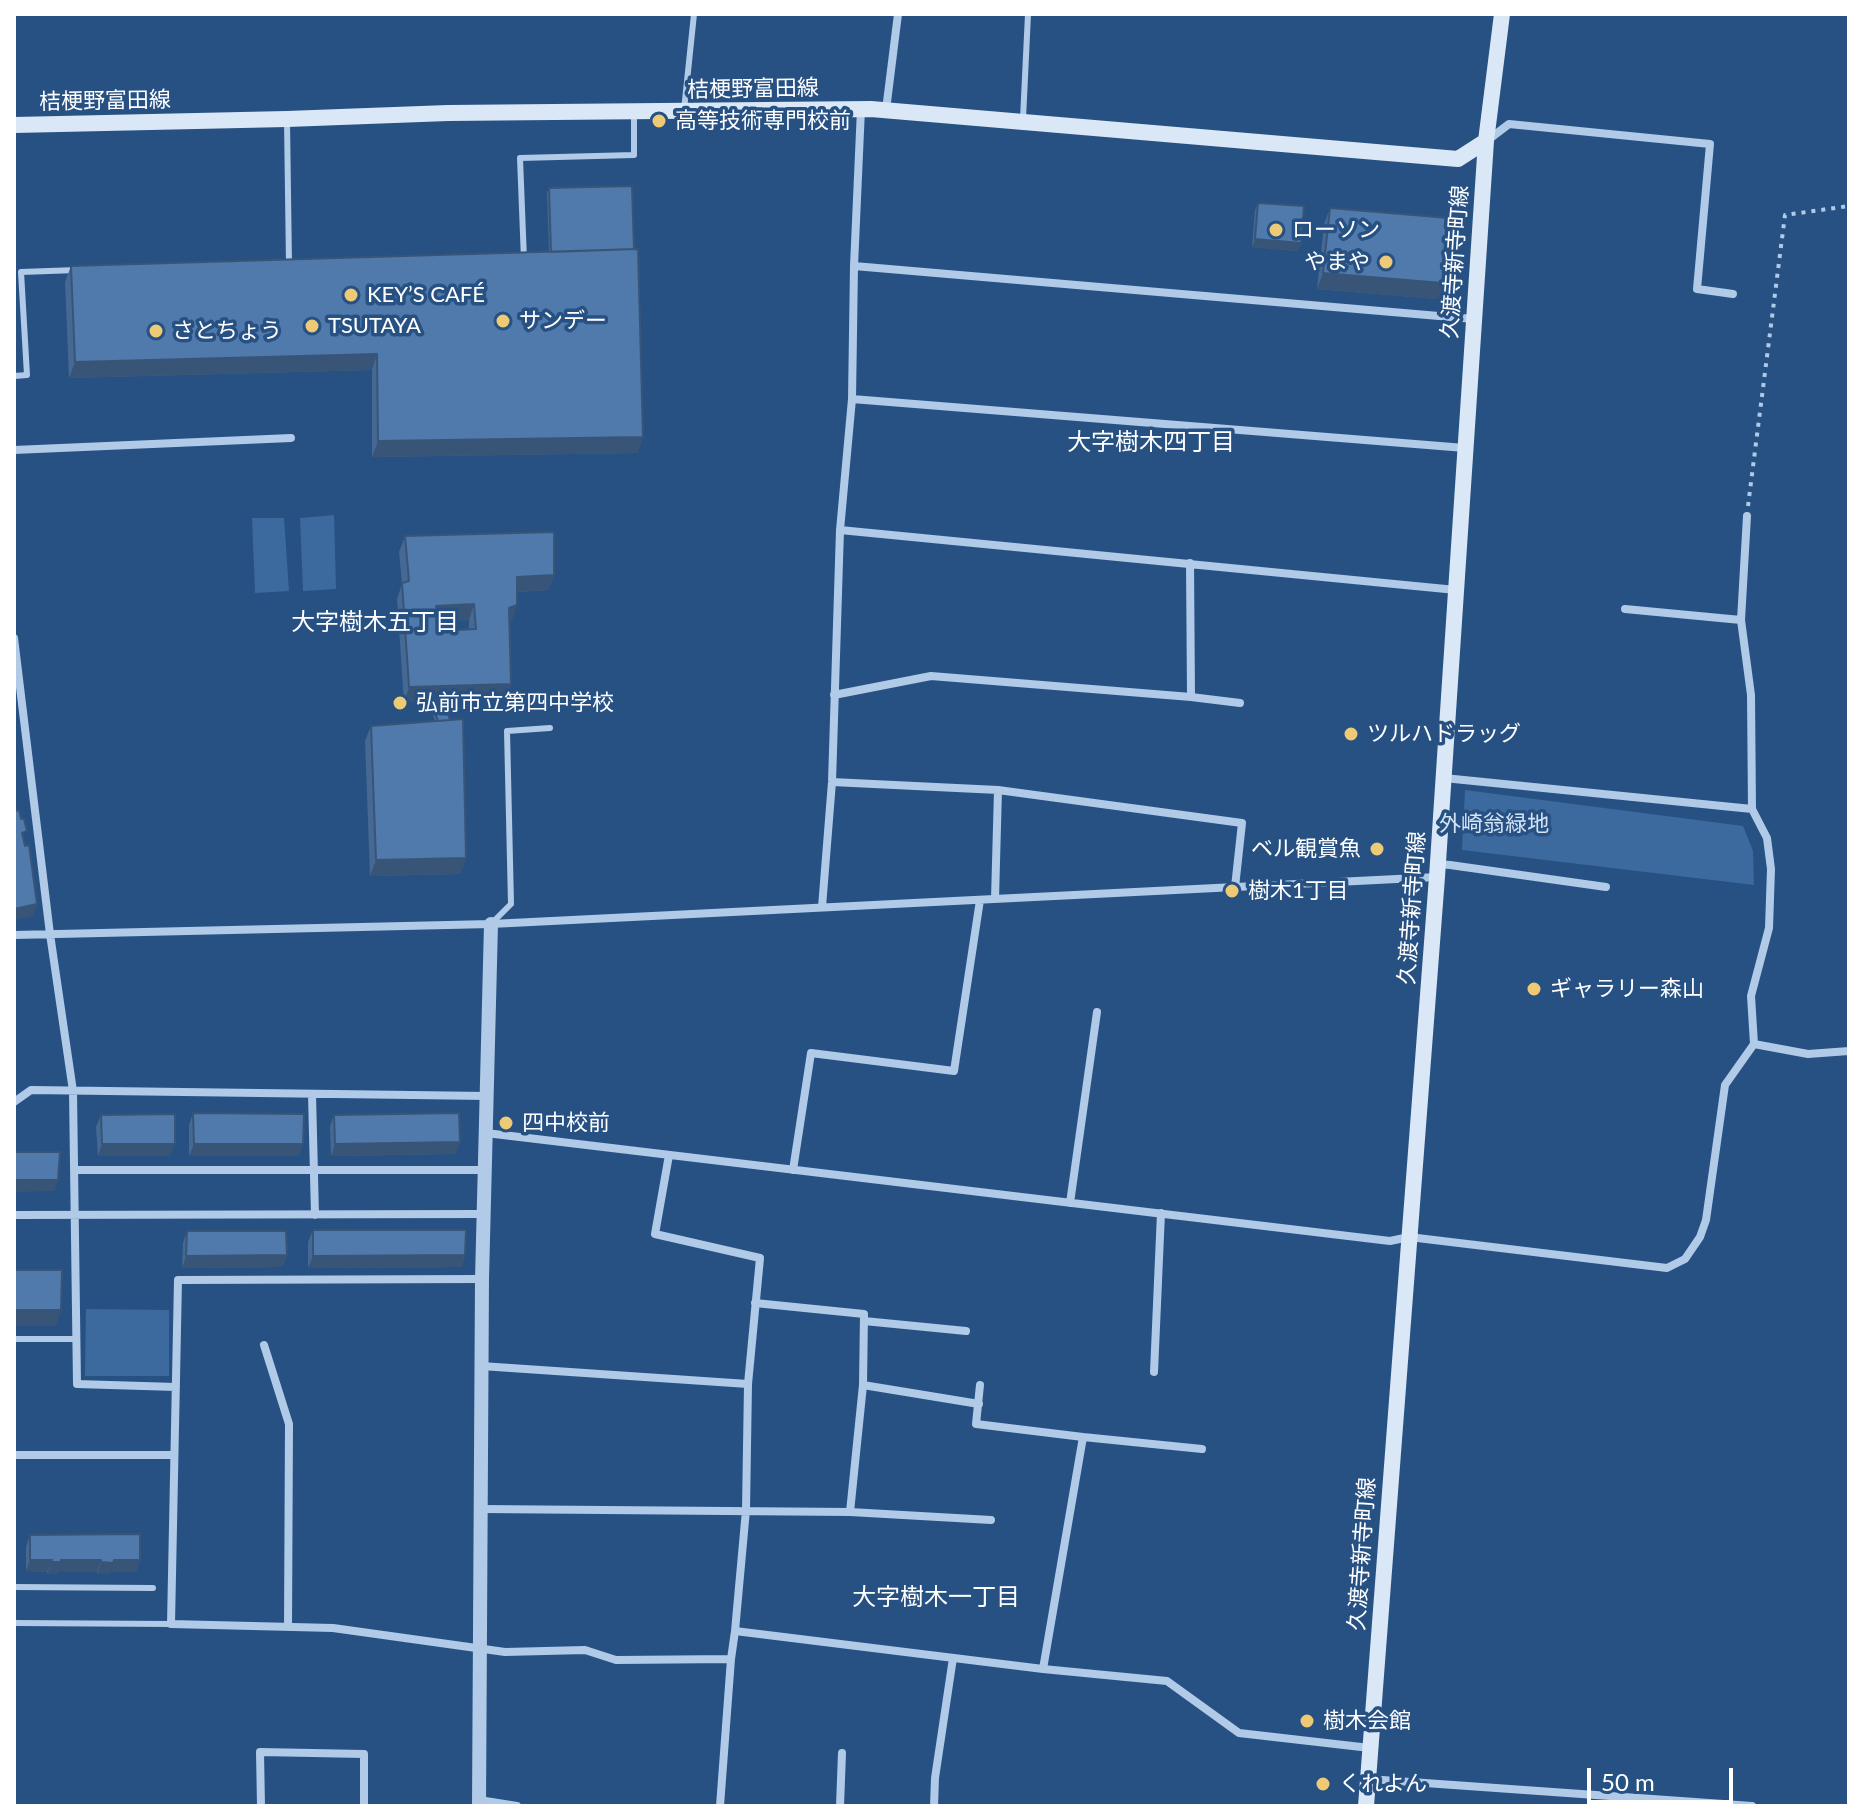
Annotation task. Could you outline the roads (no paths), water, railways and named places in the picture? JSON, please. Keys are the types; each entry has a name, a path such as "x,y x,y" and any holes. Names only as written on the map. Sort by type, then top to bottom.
{"main road":[{"name":"久渡寺新寺町線","path":"1366,1806 1438,871 1486,141 1502,14"},
{"name":"桔梗野富田線","path":"14,125 448,113 861,109 1458,159 1486,141"}],"street":[{"path":"886,111 898,14"},
{"path":"822,907 832,782 840,530 852,399 861,109"},
{"path":"1486,141 1509,124 1710,144 1697,289 1733,294"},
{"path":"854,266 1474,319"},
{"path":"852,399 1465,448"},
{"path":"14,450 291,438"},
{"path":"486,1133 1390,1241 1409,1237 1667,1268 1685,1259 1700,1237 1706,1220 1725,1085 1754,1044 1751,996 1769,928 1771,869 1767,838 1752,809 1751,695 1741,620 1747,516"},
{"path":"840,530 1456,590"},
{"path":"1190,563 1191,697"},
{"path":"1625,609 1741,620"},
{"path":"14,638 18,700 73,1091 77,1384 176,1387"},
{"path":"834,695 931,676 1240,703"},
{"path":"1444,778 1752,809"},
{"path":"832,782 998,790 1242,823 1235,887"},
{"path":"995,899 998,790"},
{"path":"14,935 491,924 1235,887 1438,871 1450,865 1606,887"},
{"path":"793,1170 811,1053 954,1071 980,900"},
{"path":"491,924 482,1279 479,1803 517,1806"},
{"path":"1070,1203 1097,1012"},
{"path":"1754,1044 1808,1054 1849,1051"},
{"path":"14,1102 31,1090 487,1096"},
{"path":"312,1094 315,1215"},
{"path":"669,1155 655,1234 760,1258 748,1384 746,1510 720,1806"},
{"path":"74,1170 485,1170"},
{"path":"1154,1372 1161,1213"},
{"path":"14,1215 484,1214"},
{"path":"482,1279 178,1280 171,1624 333,1628 505,1652 585,1650 616,1660 731,1659"},
{"path":"755,1303 864,1314 863,1385 850,1512"},
{"path":"864,1321 966,1331"},
{"path":"264,1345 289,1424 288,1627"},
{"path":"481,1366 748,1384"},
{"path":"863,1385 979,1404"},
{"path":"980,1385 976,1424 1202,1449"},
{"path":"1043,1669 1083,1437"},
{"path":"14,1455 174,1455"},
{"path":"481,1509 850,1512 991,1520"},
{"path":"735,1631 1167,1681 1239,1733 1370,1748"},
{"path":"934,1806 935,1778 953,1658"},
{"path":"261,1806 260,1752 364,1754 364,1806"},
{"path":"840,1806 842,1753"},
{"path":"1368,1779 1752,1806"}],"lane":[{"path":"684,111 694,14"},
{"path":"1023,122 1028,14"},
{"path":"512,261 524,260 520,158 634,155 634,112"},
{"path":"287,119 289,265"},
{"path":"276,265 301,265"},
{"path":"14,376 27,375 21,272 85,270"},
{"path":"491,924 511,904 507,731 550,728"},
{"path":"14,1339 77,1339"},
{"path":"14,1587 153,1588"},
{"path":"14,1623 171,1624"}],"place":[{"name":"高等技術専門校前","path":"659,121"},
{"name":"ローソン","path":"1276,230"},
{"name":"やまや","path":"1386,262"},
{"name":"KEY’S CAFÉ","path":"351,295"},
{"name":"サンデー","path":"503,321"},
{"name":"TSUTAYA","path":"312,326"},
{"name":"さとちょう","path":"156,331"},
{"name":"弘前市立第四中学校","path":"400,703"},
{"name":"ツルハドラッグ","path":"1351,734"},
{"name":"ベル観賞魚","path":"1377,849"},
{"name":"樹木1丁目","path":"1232,891"},
{"name":"ギャラリー森山","path":"1534,989"},
{"name":"四中校前","path":"506,1123"},
{"name":"樹木会館","path":"1307,1721"},
{"name":"くれよん","path":"1323,1784"}],"district":[{"name":"大字樹木四丁目","path":"1151,442"},
{"name":"大字樹木五丁目","path":"375,622"},
{"name":"大字樹木一丁目","path":"936,1597"}],"park label":[{"name":"外崎翁緑地","path":"1494,824"}]}
